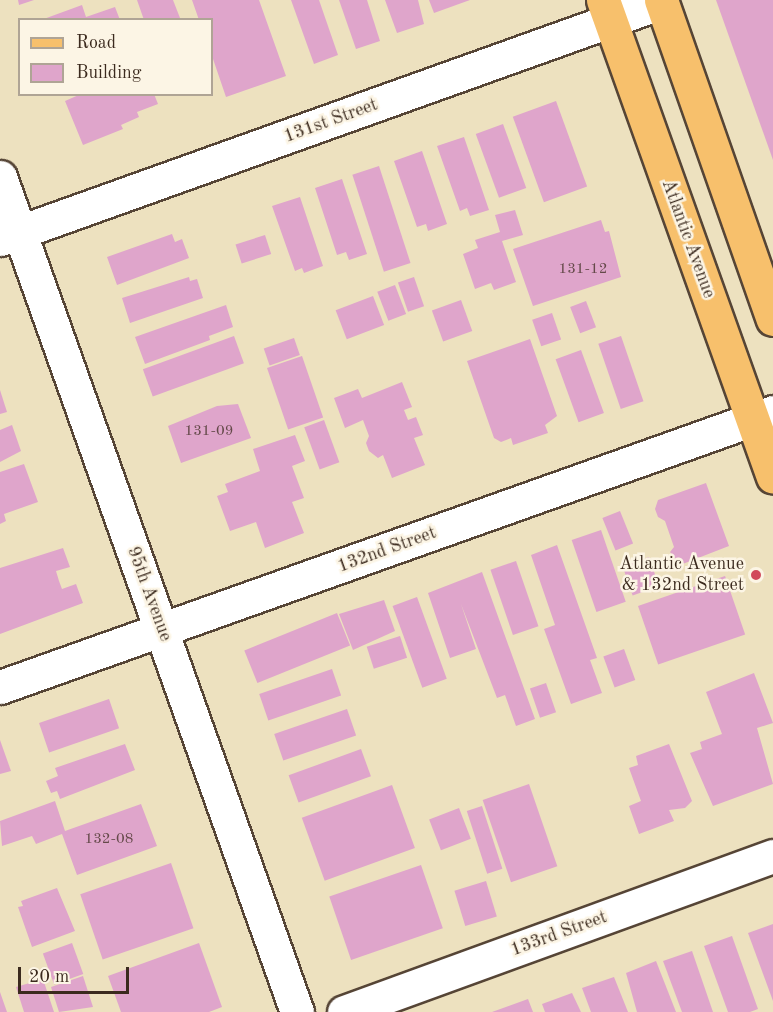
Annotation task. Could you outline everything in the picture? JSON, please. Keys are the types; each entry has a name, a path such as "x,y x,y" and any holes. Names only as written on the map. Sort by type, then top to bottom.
{"main road":[{"path":"661,1 773,319"},
{"name":"Atlantic Avenue","path":"607,10 763,416 773,477"}],"street":[{"name":"131st Street","path":"10,236 607,10 661,1"},
{"name":"95th Avenue","path":"0,177 10,236 162,630 297,1012"},
{"name":"132nd Street","path":"0,687 763,416"},
{"name":"133rd Street","path":"344,1012 773,856"}],"building":[{"path":"18,0 34,0 19,5"},
{"path":"137,0 173,0 180,18 143,18"},
{"path":"192,0 259,0 286,76 226,97 213,59 213,18 198,18"},
{"path":"291,0 319,0 338,55 314,64"},
{"path":"339,0 367,0 380,41 356,49"},
{"path":"385,0 418,0 424,24 397,33"},
{"path":"429,0 470,0 434,13"},
{"path":"716,0 773,0 773,160"},
{"path":"82,5 86,17 115,7 119,18 46,18"},
{"path":"76,96 155,96 158,104 137,112 139,117 121,125 123,129 83,145 65,101"},
{"path":"556,101 587,187 544,202 513,117"},
{"path":"503,124 526,188 499,198 476,134"},
{"path":"464,137 489,210 470,216 467,208 460,211 437,146"},
{"path":"422,151 447,224 428,231 426,224 417,227 394,161"},
{"path":"379,166 411,263 384,272 352,175"},
{"path":"342,179 367,254 349,260 346,252 337,255 315,188"},
{"path":"300,197 323,266 304,273 302,268 295,271 272,206"},
{"path":"515,210 523,235 502,241 516,282 494,290 491,283 475,289 463,254 478,248 475,240 500,232 495,215"},
{"path":"601,220 605,232 609,231 621,277 533,306 513,249"},
{"path":"172,234 175,242 182,239 189,258 117,285 107,257"},
{"path":"265,235 271,254 242,264 236,245"},
{"path":"189,277 190,281 197,279 203,298 130,323 122,298"},
{"path":"414,277 424,306 408,312 398,283"},
{"path":"395,285 406,314 388,321 377,292"},
{"path":"373,296 384,325 347,339 336,310"},
{"path":"461,300 472,331 443,342 432,311"},
{"path":"586,301 596,327 580,333 570,307"},
{"path":"226,305 233,327 209,336 210,340 145,364 135,337"},
{"path":"552,313 561,339 541,346 532,320"},
{"path":"234,336 244,363 153,396 143,369"},
{"path":"621,336 643,401 621,409 598,344"},
{"path":"294,338 300,355 270,365 264,348"},
{"path":"530,339 557,416 545,425 548,433 513,445 511,438 501,442 494,438 467,361"},
{"path":"581,350 604,413 579,422 556,359"},
{"path":"302,356 323,417 288,430 267,368"},
{"path":"402,382 412,407 404,410 408,420 416,417 423,435 414,438 425,465 392,478 383,455 378,458 369,451 366,443 369,436 363,420 345,428 334,398 358,389 362,398"},
{"path":"0,390 7,412 0,414"},
{"path":"238,404 251,438 181,463 168,426 217,406"},
{"path":"324,420 339,462 320,469 304,427"},
{"path":"12,425 21,451 0,462 0,430"},
{"path":"295,435 305,461 292,466 304,498 292,502 304,533 265,548 256,522 230,531 217,496 228,492 225,484 260,471 253,449"},
{"path":"24,464 38,502 4,514 6,521 0,524 0,472"},
{"path":"706,483 729,546 680,565 670,552 674,547 665,521 658,517 655,509 658,500"},
{"path":"620,511 633,543 615,551 602,518"},
{"path":"601,530 626,602 596,612 572,540"},
{"path":"557,545 597,658 590,660 602,693 571,704 544,629 555,625 531,555"},
{"path":"63,548 70,567 56,571 59,581 62,589 76,584 83,603 0,634 0,568"},
{"path":"649,557 659,586 633,595 623,566"},
{"path":"516,561 538,626 513,635 490,570"},
{"path":"482,572 535,719 516,726 505,695 497,698 461,604 476,649 450,658 428,593"},
{"path":"725,576 745,635 658,665 638,606"},
{"path":"417,597 447,679 422,688 393,606"},
{"path":"384,600 395,631 353,650 339,614"},
{"path":"337,613 350,645 257,683 244,650"},
{"path":"400,636 407,658 374,669 367,647"},
{"path":"624,649 635,680 615,688 603,657"},
{"path":"332,669 341,695 268,721 259,694"},
{"path":"754,673 773,723 757,728 773,784 713,806 690,753 702,749 700,742 722,734 706,692"},
{"path":"546,683 556,712 540,718 530,689"},
{"path":"109,699 119,728 49,752 39,723"},
{"path":"347,709 356,735 283,761 274,734"},
{"path":"0,740 11,771 0,774"},
{"path":"125,744 135,770 60,799 57,791 51,793 46,781 58,776 55,768"},
{"path":"669,744 692,801 685,808 669,810 674,821 639,834 629,806 641,801 629,768 638,765 636,756"},
{"path":"361,749 371,776 299,803 289,775"},
{"path":"529,784 557,866 511,882 483,800"},
{"path":"392,785 415,848 325,881 302,818"},
{"path":"55,801 65,831 141,804 157,846 77,875 62,834 36,844 32,836 2,846 0,821"},
{"path":"482,806 502,869 487,874 467,811"},
{"path":"459,808 471,839 441,850 429,819"},
{"path":"171,863 193,928 103,959 80,894"},
{"path":"421,865 443,928 351,960 329,897"},
{"path":"486,881 497,916 465,926 454,891"},
{"path":"57,888 75,931 32,947 18,907 23,906 21,901"},
{"path":"773,924 773,1001 748,933"},
{"path":"732,936 758,1009 750,1012 728,1012 704,946"},
{"path":"72,943 83,974 54,985 43,954"},
{"path":"199,943 222,1007 209,1012 121,1012 108,976"},
{"path":"692,951 713,1012 682,1012 663,961"},
{"path":"656,961 676,1012 637,1012 626,973"},
{"path":"83,976 93,1007 59,1012 51,987"},
{"path":"614,977 628,1012 591,1012 582,988"},
{"path":"43,979 54,1012 24,1012 16,987"},
{"path":"0,992 7,1012 0,1012"},
{"path":"572,993 581,1012 545,1012 542,1004"},
{"path":"528,999 533,1012 492,1012"}],"place":[{"name":"Atlantic Avenue & 132nd Street","path":"756,575"}]}
